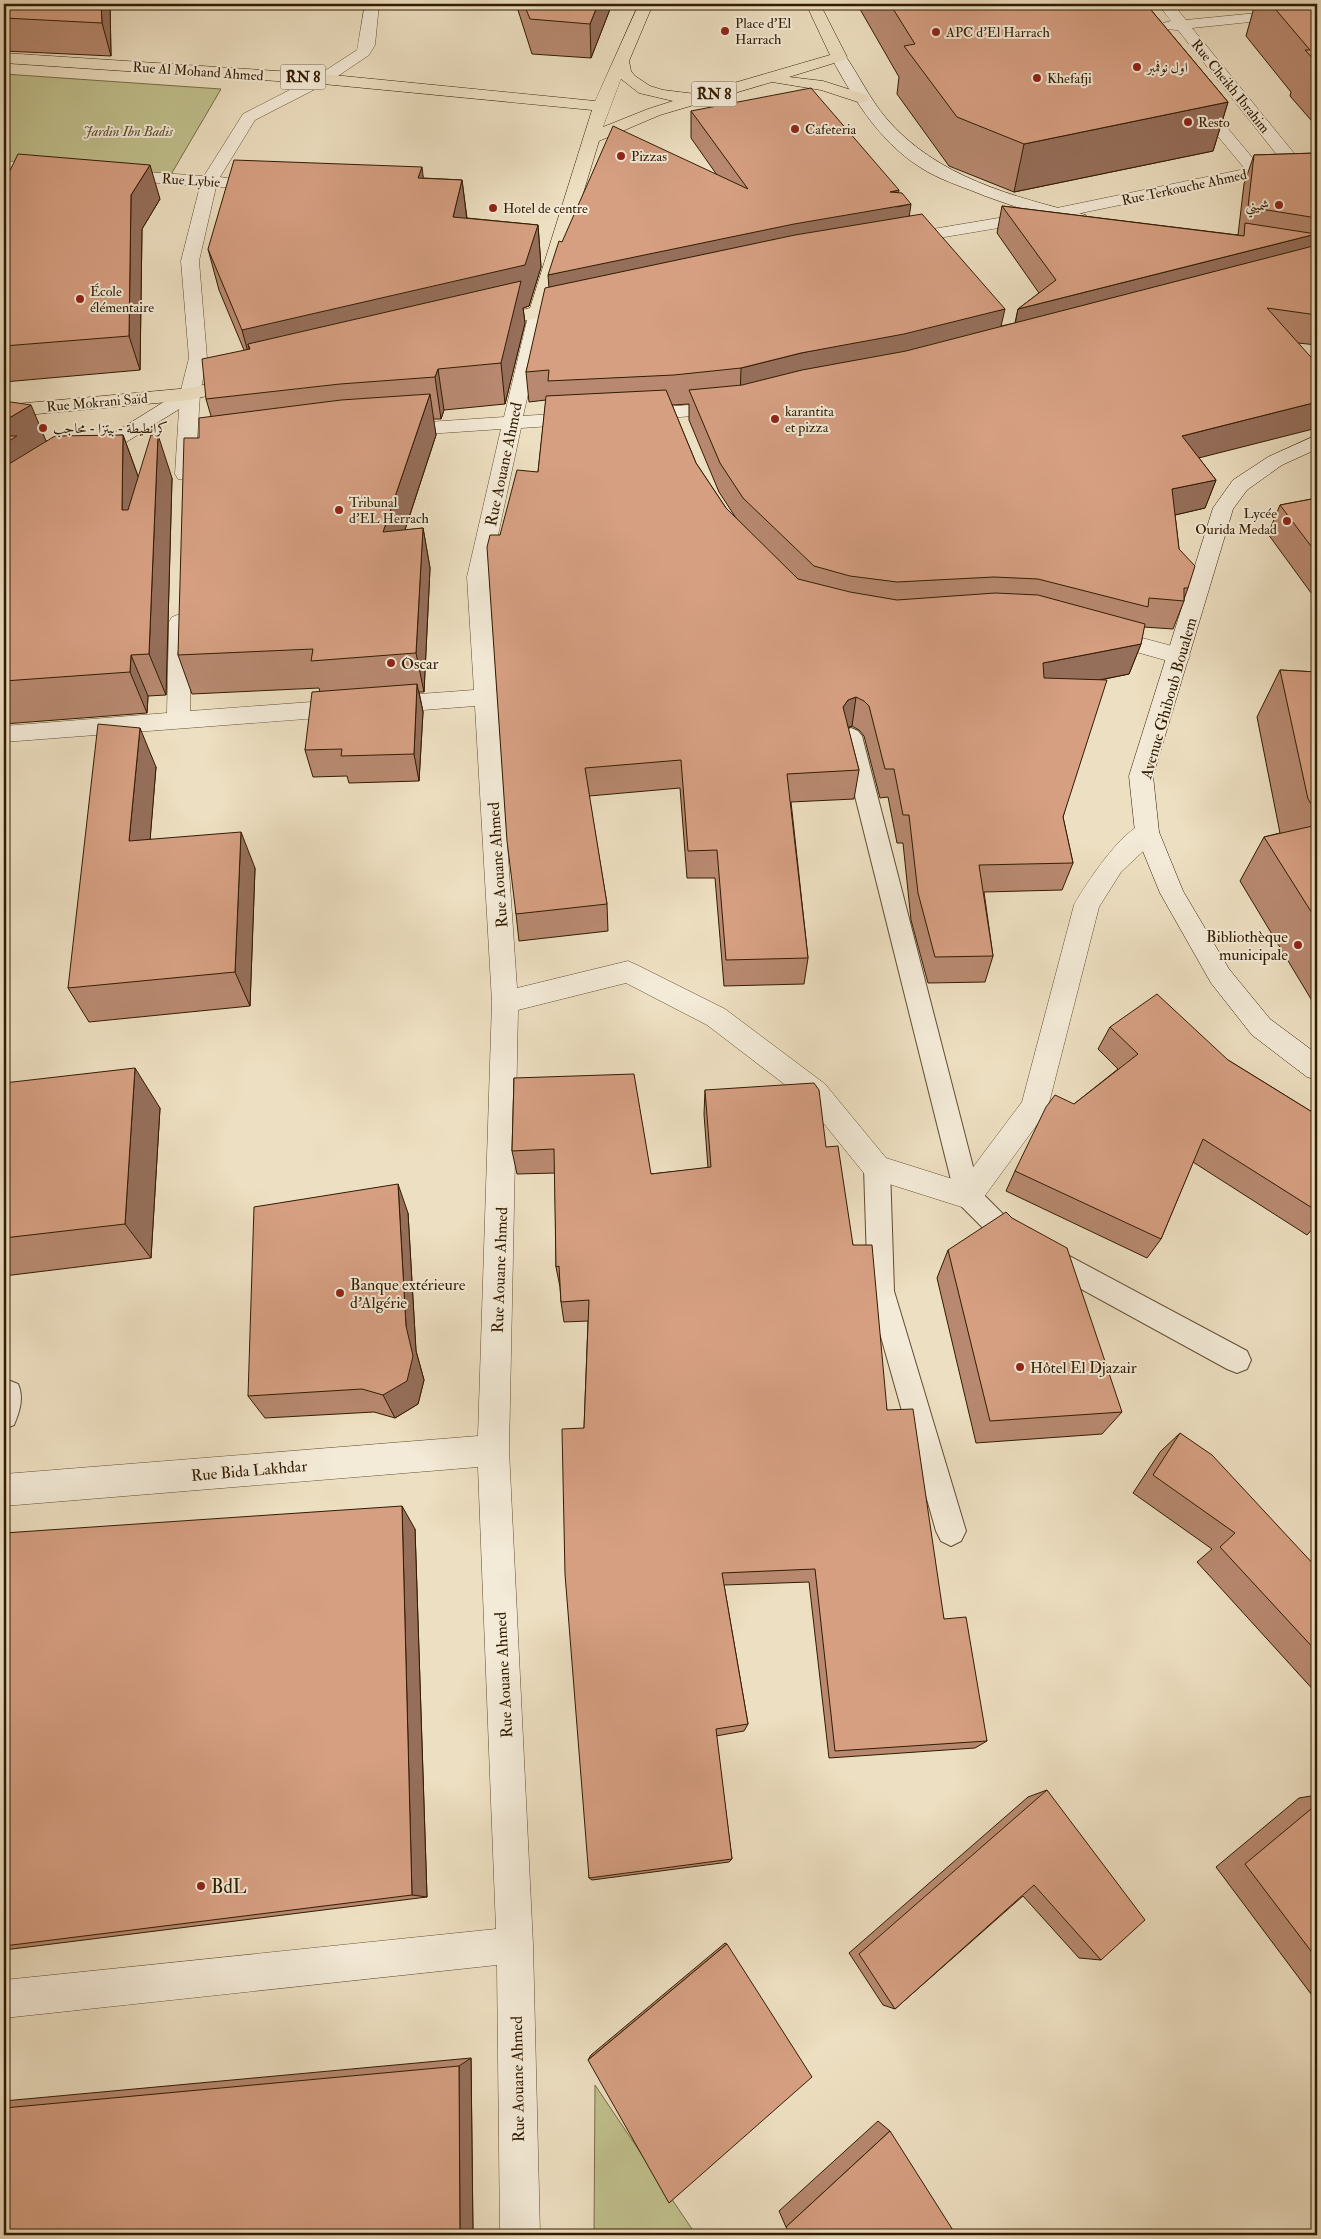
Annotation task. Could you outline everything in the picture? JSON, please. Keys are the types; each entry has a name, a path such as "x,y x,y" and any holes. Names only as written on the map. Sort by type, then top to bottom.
{"main road":[{"path":"470,328 538,312 601,106 646,4"},
{"path":"813,4 839,57"},
{"name":"RN 8","path":"591,138 654,112 839,57"},
{"name":"Rue Al Mohand Ahmed","path":"4,58 323,78 601,106"},
{"path":"621,60 624,72 629,78 652,92 675,97 699,98"},
{"path":"762,80 816,85 861,98"},
{"path":"190,394 258,378"},
{"name":"Rue Mokrani Saïd","path":"4,408 15,410 190,394"}],"street":[{"path":"184,493 195,452 190,394 198,358 190,261 209,182 249,117 323,78 364,52 367,45 372,4"},
{"name":"Rue Cheikh Ibrahim","path":"1165,4 1297,168"},
{"path":"1156,28 1317,11"},
{"path":"839,57 861,98 901,144 934,168 980,188 1052,214 1101,222"},
{"path":"1187,89 1256,172"},
{"path":"4,166 62,170"},
{"name":"Rue Terkouche Ahmed","path":"889,242 1052,214 1256,172 1317,167"},
{"name":"Rue Lybie","path":"102,174 239,184"},
{"path":"538,312 587,302"},
{"name":"Rue Aouane Ahmed","path":"520,2235 515,1945 493,1450 505,1002 478,577 538,312"},
{"path":"80,463 190,394"},
{"path":"623,416 678,422 740,406"},
{"path":"378,431 596,417"},
{"name":"Avenue Ghiboub Boualem","path":"1317,441 1274,461 1240,485 1223,508 1141,776 1147,832 1172,893 1220,976 1261,1027 1317,1068"},
{"path":"178,721 181,602"},
{"path":"1086,630 1179,656"},
{"path":"4,734 486,697"},
{"path":"505,1002 628,972 716,1017 815,1092 877,1168 968,1196 1034,1107 1087,905 1112,865 1147,832"},
{"name":"Rue Bida Lakhdar","path":"4,1490 493,1450"},
{"path":"4,1999 515,1945"}],"lane":[{"path":"851,736 968,1196 1008,1236 1237,1360"},
{"path":"877,1168 881,1291 951,1531"}],"green space":[{"name":"Jardin Ibn Badis","path":"4,74 221,89 166,183 4,168"},
{"path":"595,2085 696,2235 594,2235"}],"building":[{"path":"4,4 101,4 102,23 4,18"},
{"path":"524,4 598,4 590,24 530,19"},
{"path":"890,4 1146,4 1228,102 1024,144 957,117 904,46 915,44"},
{"path":"1271,4 1317,4 1317,63 1305,50 1310,50"},
{"path":"811,88 899,190 890,192 902,193 911,204 794,224 548,275 559,241 562,242 613,126 748,189 691,111"},
{"path":"1317,153 1317,218 1248,207 1254,155"},
{"name":"École élémentaire","path":"18,154 150,165 131,195 129,336 4,346 4,183"},
{"path":"234,160 422,167 418,178 462,180 453,217 538,225 525,265 242,330 208,249"},
{"path":"1002,206 1244,236 1245,223 1316,234 1018,309 1056,280"},
{"path":"922,214 1005,309 904,334 801,353 741,368 674,375 548,381 549,370 526,372 545,288 795,235"},
{"path":"1317,245 1317,315 1267,308 1317,364 1317,402 1182,436 1216,480 1172,489 1179,549 1195,566 1188,588 1184,588 1184,601 1149,598 1148,607 1038,579 994,577 897,582 850,576 814,566 743,498 720,463 689,390 742,385 802,370 906,351"},
{"path":"521,281 501,363 438,369 435,377 340,384 206,399 202,359 250,349 248,344"},
{"path":"666,390 696,463 726,508 798,579 850,592 897,600 995,593 1038,595 1145,624 1141,644 1043,663 1044,678 1107,680 1063,817 1073,863 979,865 993,956 935,957 918,893 909,815 903,815 894,769 885,769 869,706 856,697 848,700 843,707 859,770 787,774 808,958 726,960 717,850 688,851 681,760 585,768 607,904 516,914 507,841 487,547 490,535 500,535 517,470 538,472 546,396"},
{"path":"430,394 383,532 423,528 416,653 311,661 313,649 178,655 184,438 199,438 199,418 341,400"},
{"path":"4,401 31,405 4,421"},
{"path":"123,435 122,510 128,510 151,435 158,435 149,654 131,655 130,672 4,681 4,467 55,436"},
{"path":"4,436 17,436 4,444"},
{"path":"1317,498 1317,554 1280,505"},
{"path":"1280,670 1317,672 1317,813 1308,799"},
{"path":"417,684 414,754 341,756 342,749 305,750 312,692"},
{"path":"98,724 140,728 129,841 241,832 235,972 68,988"},
{"path":"1317,825 1317,921 1264,837"},
{"path":"1157,994 1228,1060 1317,1115 1317,1211 1203,1139 1161,1239 1015,1171 1046,1107 1055,1095 1074,1104 1138,1054 1110,1027"},
{"path":"135,1068 125,1224 4,1238 4,1083"},
{"path":"634,1074 651,1174 711,1167 705,1090 814,1083 819,1090 826,1147 838,1146 853,1245 872,1245 887,1410 913,1409 944,1619 966,1617 987,1741 835,1751 815,1569 722,1573 748,1724 716,1729 732,1859 589,1878 565,1574 562,1429 584,1428 589,1300 561,1302 559,1266 556,1267 554,1149 512,1151 514,1078"},
{"name":"Banque extérieure d'Algérie","path":"398,1184 406,1326 413,1356 407,1381 383,1395 362,1389 248,1396 254,1207"},
{"name":"Hôtel El Djazair","path":"1006,1212 1012,1218 1067,1248 1122,1412 990,1421 948,1250"},
{"path":"1180,1433 1212,1455 1317,1568 1317,1652 1220,1547 1235,1533 1153,1475"},
{"path":"402,1506 412,1895 4,1946 4,1533"},
{"path":"1047,1790 1145,1920 1101,1960 1034,1885 895,2009 859,1954"},
{"path":"1317,1804 1317,1959 1245,1864"},
{"path":"727,1944 812,2077 669,2203 588,2060"},
{"path":"459,2066 460,2235 4,2235 4,2108"},
{"path":"890,2131 956,2235 791,2235 786,2227"}],"place":[{"name":"Place d'El Harrach","path":"725,31"},
{"name":"APC d'El Harrach","path":"936,32"},
{"name":"اول نوفمبر","path":"1137,67"},
{"name":"Khefafji","path":"1037,78"},
{"name":"Resto","path":"1188,122"},
{"name":"Cafeteria","path":"795,129"},
{"name":"Pizzas","path":"621,156"},
{"name":"شميني","path":"1279,205"},
{"name":"Hotel de centre","path":"493,208"},
{"name":"École élémentaire","path":"80,299"},
{"name":"karantita et pizza","path":"775,419"},
{"name":"كرانطيطة - بيتزا - محاجب","path":"43,428"},
{"name":"Tribunal d'EL Herrach","path":"339,510"},
{"name":"Lycée Ourida Medad","path":"1287,521"},
{"name":"Oscar","path":"391,663"},
{"name":"Bibliothèque municipale","path":"1298,945"},
{"name":"Banque extérieure d'Algérie","path":"340,1293"},
{"name":"Hôtel El Djazair","path":"1020,1367"},
{"name":"BdL","path":"201,1886"}]}
